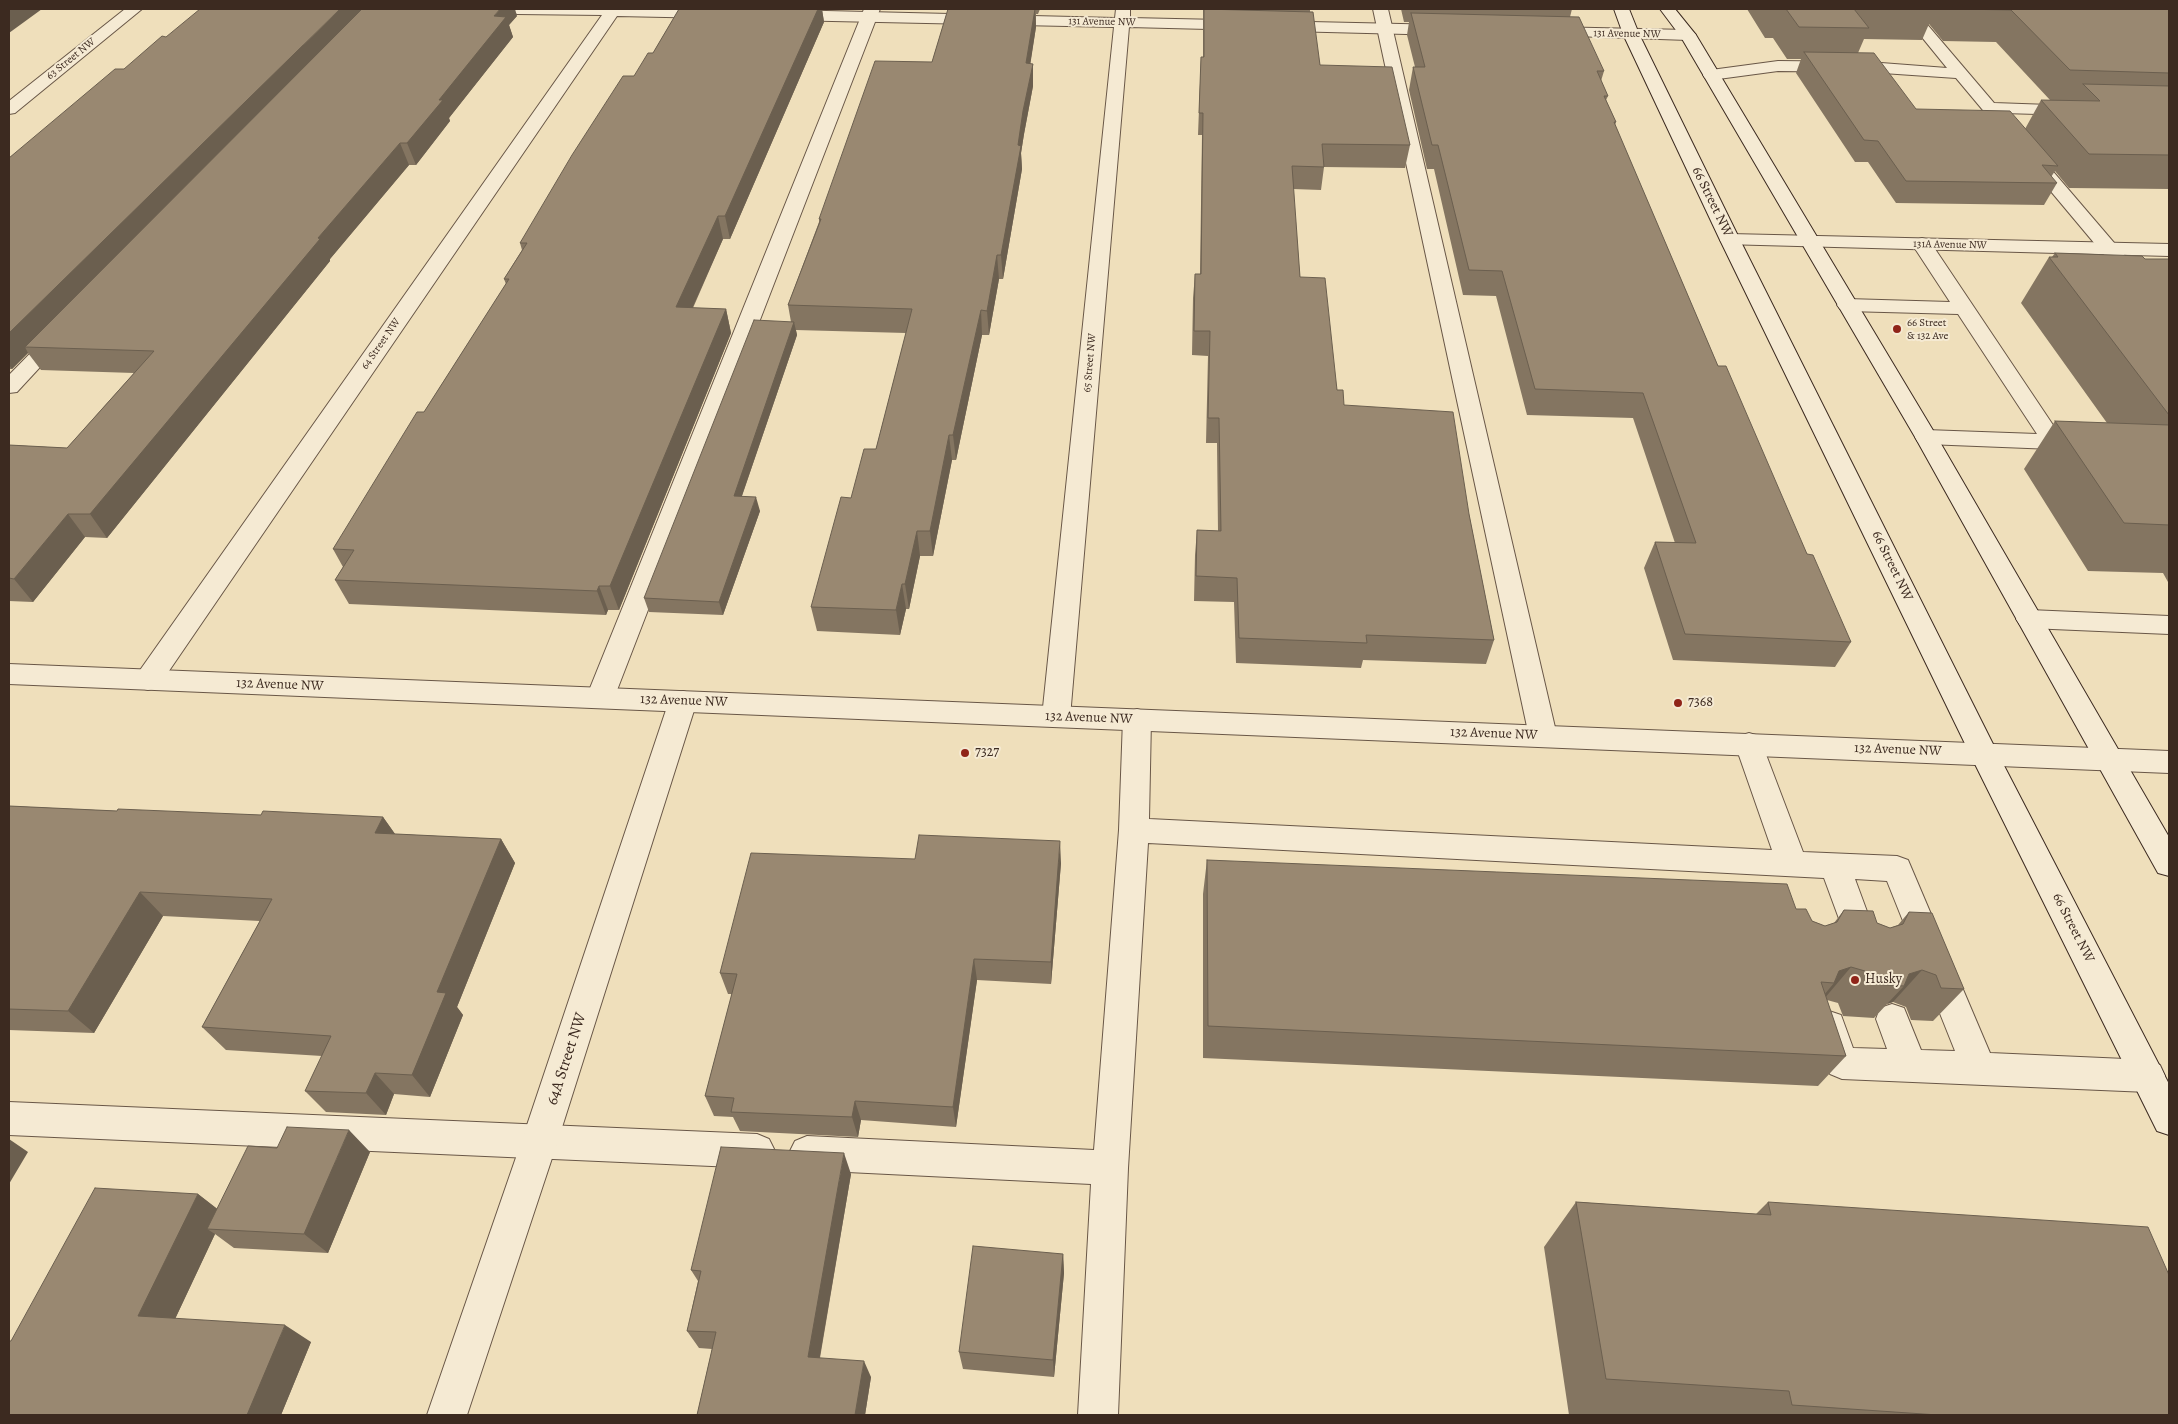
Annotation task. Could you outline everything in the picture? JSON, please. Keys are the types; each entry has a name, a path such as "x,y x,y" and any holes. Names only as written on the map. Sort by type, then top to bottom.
{"street":[{"name":"63 Street NW","path":"9,109 134,9"},
{"path":"516,9 731,14"},
{"name":"66 Street NW","path":"1621,9 1631,34 1730,240 1984,754 2169,1119"},
{"path":"1667,9 1688,35 1926,437 2169,864"},
{"path":"1906,9 2111,249 2169,320"},
{"name":"64 Street NW","path":"148,680 614,10"},
{"path":"600,698 870,13"},
{"name":"131 Avenue NW","path":"770,14 870,13 1382,18 1463,30"},
{"name":"65 Street NW","path":"1056,717 1122,16"},
{"path":"1382,18 1543,736"},
{"name":"131 Avenue NW","path":"1532,32 1688,35"},
{"path":"1711,75 1778,66 1868,67 1961,74"},
{"path":"1991,108 2090,111"},
{"name":"131A Avenue NW","path":"1730,240 2169,250"},
{"path":"1922,244 2053,442 1926,437"},
{"path":"1847,305 1964,308"},
{"path":"9,387 71,323"},
{"path":"2029,619 2169,625"},
{"name":"132 Avenue NW","path":"9,674 2108,758 2169,762"},
{"name":"64A Street NW","path":"447,1415 540,1140 683,701"},
{"path":"1098,1415 1110,1168 1134,830 1137,719"},
{"path":"1749,744 1782,871"},
{"path":"1134,830 1782,871 1835,866 1897,869 1979,1068"},
{"path":"1835,866 1864,945"},
{"path":"1825,1016 1842,1063 2148,1076"},
{"path":"1892,1019 1910,1066"},
{"path":"9,1118 540,1140 1110,1168"}],"building":[{"path":"200,9 340,9 9,333 9,158 115,69 124,69 162,36 166,37"},
{"path":"362,9 500,9 494,16 506,17 439,100 443,100 407,143 400,143 318,238 320,239 90,514 68,514 14,579 9,578 9,445 67,448 154,351 25,347"},
{"path":"679,9 818,9 725,216 718,216 676,307 726,309 610,586 599,586 597,591 335,580 354,550 333,549 417,412 424,412 509,279 504,279 527,243 520,243 572,155 623,76 634,76 648,53 653,53"},
{"path":"948,9 1035,9 1026,63 1033,64 1023,111 1018,145 1021,146 1001,255 997,255 987,311 981,310 953,435 949,435 930,531 917,531 905,584 902,584 896,610 811,607 841,497 851,498 864,449 876,449 912,309 788,305 821,219 819,219 875,61 932,62"},
{"path":"1204,9 1313,12 1320,65 1392,67 1410,145 1322,144 1324,167 1292,166 1300,277 1325,278 1337,390 1343,390 1344,405 1453,412 1469,514 1494,640 1366,635 1367,643 1239,638 1237,578 1196,576 1197,530 1221,531 1219,418 1208,418 1210,331 1194,331 1195,274 1201,274 1203,113 1199,113 1201,57 1204,57"},
{"path":"1786,9 1854,9 1869,28 1799,27"},
{"path":"1958,9 2169,9 2169,73 2070,70 2011,10"},
{"path":"1411,13 1579,17 1604,71 1597,71 1608,96 1604,96 1616,122 1614,122 1718,366 1726,366 1807,554 1813,555 1851,642 1685,634 1655,542 1696,543 1643,393 1535,389 1502,271 1469,270 1438,145 1432,145 1413,67 1425,67"},
{"path":"1804,52 1874,53 1916,109 2010,111 2058,166 2042,165 2057,183 1906,181 1878,141 1864,140"},
{"path":"2083,84 2169,86 2169,155 2089,154 2041,100 2100,101"},
{"path":"2055,253 2142,256 2145,259 2169,259 2169,415 2049,257 2058,257"},
{"path":"754,320 794,322 734,496 756,497 719,602 644,598"},
{"path":"2055,421 2169,425 2169,525 2124,523"},
{"path":"9,806 261,815 263,811 383,817 375,833 501,839 437,992 446,993 412,1075 375,1073 366,1093 305,1091 331,1036 202,1027 272,899 140,892 68,1011 9,1009"},
{"path":"919,835 1060,841 1051,962 974,959 953,1107 855,1101 852,1117 731,1112 734,1098 705,1096 737,974 720,973 751,853 915,859"},
{"path":"1207,860 1787,884 1796,909 1806,909 1812,921 1825,926 1837,922 1844,910 1873,911 1877,923 1890,928 1903,924 1909,912 1932,913 1964,989 1941,988 1936,975 1922,970 1909,974 1904,986 1871,984 1865,971 1851,967 1839,971 1834,983 1821,982 1846,1056 1208,1026"},
{"path":"287,1127 349,1130 304,1234 207,1229 248,1146 277,1148"},
{"path":"721,1147 844,1153 808,1357 864,1361 855,1415 697,1415 716,1332 687,1331 701,1271 691,1270"},
{"path":"95,1188 198,1194 138,1316 285,1325 247,1415 9,1415 9,1341 11,1341"},
{"path":"1576,1202 1771,1215 1768,1202 2148,1227 2169,1275 2169,1415 1938,1415 1792,1405 1789,1391 1606,1379"},
{"path":"973,1246 1063,1254 1053,1360 959,1352"}],"place":[{"name":"66 Street & 132 Ave","path":"1897,329"},
{"name":"7368","path":"1678,703"},
{"name":"7327","path":"965,753"},
{"name":"Husky","path":"1855,980"}]}
